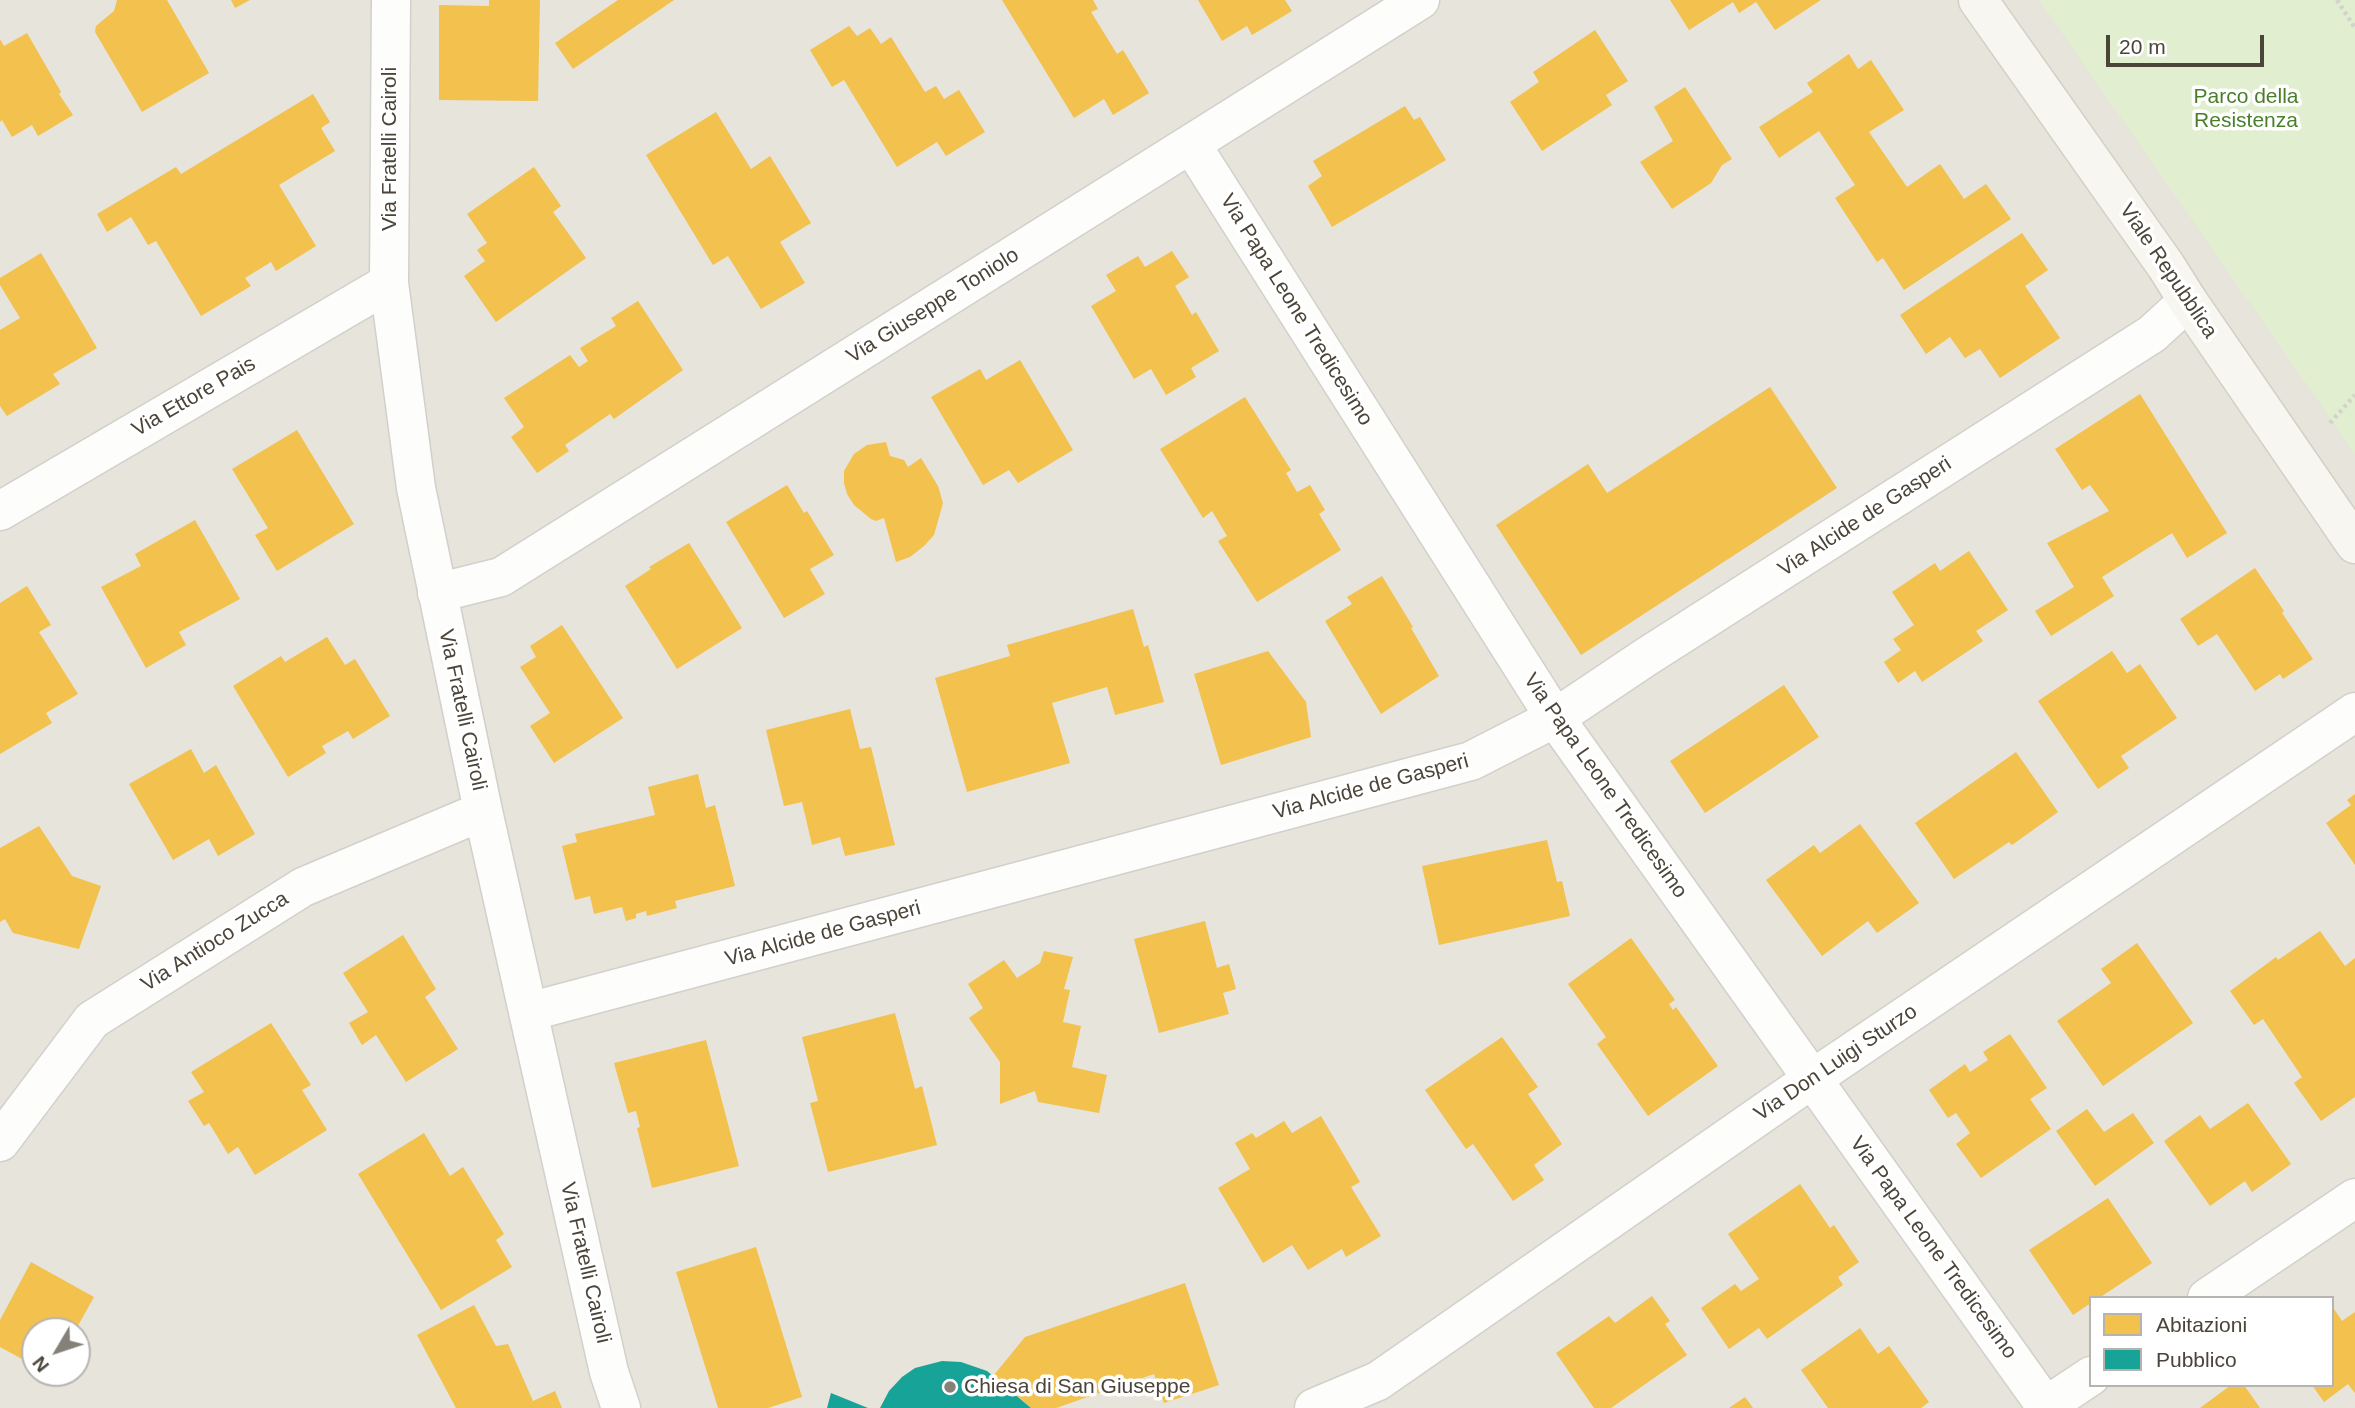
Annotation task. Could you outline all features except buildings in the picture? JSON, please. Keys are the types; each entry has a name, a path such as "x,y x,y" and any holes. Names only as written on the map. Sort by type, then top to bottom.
{"street":[{"name":"Via Fratelli Cairoli","path":"391,0 388,283 416,488 483,811 609,1372 621,1408"},
{"name":"Via Giuseppe Toniolo","path":"437,593 501,577 1420,0"},
{"name":"Viale Repubblica","path":"1978,0 2166,266 2355,544"},
{"name":"Via Papa Leone Tredicesimo","path":"1191,144 1555,718 2045,1407"},
{"name":"Via Ettore Pais","path":"0,511 388,283"},
{"name":"Via Alcide de Gasperi","path":"528,1012 1471,761 1555,718 2152,334 2188,302"},
{"name":"Via Don Luigi Sturzo","path":"1314,1408 1378,1381 1812,1079 2355,712"},
{"name":"Via Antioco Zucca","path":"0,1142 92,1020 303,887 483,811"},
{"path":"2210,1296 2355,1198"},
{"path":"2045,1407 2089,1377"}],"path":[{"path":"2337,0 2355,28"},
{"path":"2323,427 2355,396"}],"shaded area":[{"path":"0,0 2355,0 2355,1408 0,1408"}],"green space":[{"name":"Parco della Resistenza","path":"2039,0 2355,0 2355,454 2332,421"}],"place":[{"name":"Chiesa di San Giuseppe","path":"950,1387"}]}
